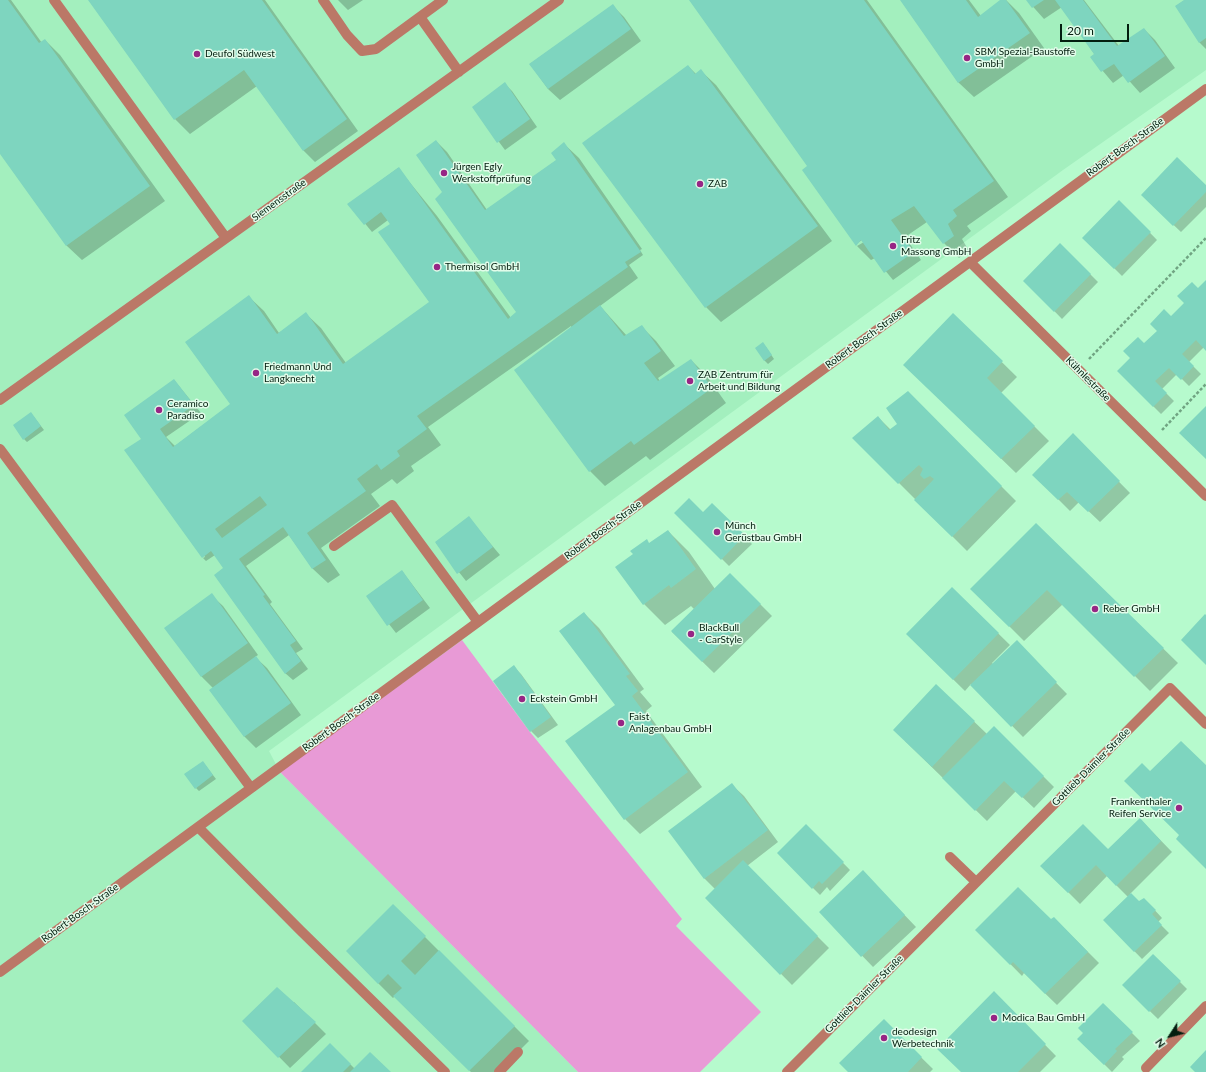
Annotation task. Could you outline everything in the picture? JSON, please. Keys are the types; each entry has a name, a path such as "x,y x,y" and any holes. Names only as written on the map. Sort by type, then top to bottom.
{"street":[{"path":"54,0 226,238"},
{"path":"322,0 347,35 362,51 376,49 443,0"},
{"name":"Siemensstraße","path":"0,400 559,0"},
{"path":"420,17 459,72"},
{"name":"Robert-Bosch-Straße","path":"0,972 1206,89"},
{"name":"Kühnlestraße","path":"970,262 1206,496"},
{"path":"0,449 251,788"},
{"path":"334,546 392,505 478,622"},
{"name":"Gottlieb-Daimler-Straße","path":"787,1072 1170,688 1206,724"},
{"path":"198,827 300,930 445,1072"},
{"path":"950,856 976,882"},
{"path":"1146,1068 1206,1006"},
{"path":"499,1072 518,1052"}],"path":[{"path":"1079,370 1206,238"},
{"path":"1151,441 1206,384"}],"shaded area":[{"path":"0,0 1206,0 1206,70 1063,170 269,751 280,772 578,1072 0,1072"},
{"path":"462,640 530,732 682,919 676,926 761,1012 700,1072 578,1072 280,772"}],"building":[{"path":"0,0 8,0 39,43 45,39 150,186 66,246 0,154"},
{"name":"Deufol Südwest","path":"88,0 262,0 347,119 303,151 244,70 174,120"},
{"path":"689,0 864,0 994,181 953,210 957,216 948,224 954,236 943,244 914,206 891,220 914,252 884,273 861,240 856,246 802,170 807,166"},
{"name":"SBM Spezial-Baustoffe GmbH","path":"900,0 966,0 978,17 1000,0 1006,0 1030,33 958,83"},
{"path":"1026,0 1044,0 1032,8"},
{"path":"1055,0 1083,0 1117,46 1144,28 1165,56 1128,83 1114,64 1101,72 1090,57 1094,54"},
{"path":"1184,0 1206,0 1206,38 1199,43 1175,6"},
{"path":"613,4 631,29 548,89 529,64"},
{"name":"ZAB","path":"688,65 695,74 701,69 818,226 705,308 582,143"},
{"path":"505,82 530,119 497,143 472,107"},
{"path":"436,140 485,210 556,160 551,153 564,142 641,252 625,262 628,267 417,416 427,429 397,451 400,456 381,470 377,464 357,479 366,491 307,533 326,560 312,569 283,527 239,559 265,595 263,596 296,641 290,645 301,661 285,674 214,575 223,568 211,551 202,558 124,450 141,439 124,415 174,379 194,405 160,429 173,447 230,404 185,342 249,295 277,334 306,312 343,364 429,302 378,232 390,224 381,212 364,225 347,204 399,167 508,319 516,312 435,199 442,192 416,155","holes":["260,496 267,505 222,538 215,529"]},
{"path":"1177,157 1206,185 1206,192 1173,226 1141,195"},
{"path":"1119,200 1151,232 1114,269 1082,238"},
{"path":"1060,243 1091,274 1054,312 1023,281"},
{"path":"1206,280 1206,351 1196,340 1182,354 1194,366 1181,380 1169,368 1155,381 1167,393 1153,407 1117,371 1130,358 1123,351 1138,337 1144,343 1157,331 1150,324 1164,309 1171,316 1184,303 1177,296 1192,282 1198,288"},
{"path":"600,305 624,336 642,325 661,351 644,363 658,381 691,359 712,388 634,445 631,441 589,472 514,370"},
{"path":"953,313 1003,361 987,378 1035,426 1001,459 903,365"},
{"path":"763,342 772,355 764,361 755,348"},
{"path":"908,391 1002,486 952,537 914,500 934,479 930,476 924,479 920,475 923,469 919,465 898,484 852,438 878,416 889,430 897,424 886,408"},
{"path":"1206,406 1206,459 1179,433"},
{"path":"31,412 41,426 23,440 13,425"},
{"path":"1073,433 1120,481 1088,512 1067,492 1058,500 1032,475"},
{"name":"Münch Gerüstbau GmbH","path":"689,498 703,512 712,503 745,535 721,560 674,513"},
{"path":"469,516 493,547 457,574 435,542"},
{"name":"Reber GmbH","path":"1036,523 1164,648 1134,677 1047,590 1009,627 970,589"},
{"path":"668,530 696,569 671,588 669,585 643,605 615,567 633,554 630,551 647,539 649,543"},
{"path":"402,570 423,600 387,626 366,596"},
{"path":"730,573 761,604 702,662 671,631"},
{"path":"952,587 999,633 953,680 906,634"},
{"path":"212,593 248,643 201,677 164,628"},
{"name":"Faist Anlagenbau GmbH","path":"584,612 630,674 626,676 638,691 632,696 688,772 624,820 565,741 615,705 559,631"},
{"path":"1205,614 1206,615 1206,665 1181,640"},
{"path":"1017,640 1057,682 1011,727 970,685"},
{"path":"256,656 291,703 244,737 209,690"},
{"name":"Eckstein GmbH","path":"514,665 551,717 530,732 493,681"},
{"path":"936,684 975,721 932,767 893,730"},
{"path":"994,726 1044,776 1022,798 1004,781 975,811 942,778"},
{"name":"Frankenthaler Reifen Service","path":"1181,741 1206,765 1206,869 1176,839 1179,835 1124,781 1142,763 1150,771"},
{"path":"203,761 213,775 195,789 184,774"},
{"path":"732,783 768,830 704,879 668,831"},
{"path":"1140,818 1161,841 1116,886 1096,865 1068,893 1040,866 1083,824 1108,849"},
{"path":"806,824 844,862 822,884 819,881 812,889 777,853"},
{"path":"743,860 818,936 780,975 705,898"},
{"path":"863,870 905,915 861,957 819,912"},
{"path":"1018,887 1051,919 1054,917 1088,952 1045,994 1013,962 1010,965 975,930"},
{"path":"1131,893 1139,901 1144,898 1156,910 1152,914 1162,925 1134,952 1103,920"},
{"path":"393,904 426,936 401,961 415,975 439,950 515,1026 469,1071 393,996 402,988 388,974 378,984 346,951"},
{"path":"1153,954 1181,981 1149,1012 1122,985"},
{"path":"277,987 316,1022 278,1058 242,1021"},
{"name":"Modica Bau GmbH","path":"994,991 1046,1044 1018,1072 961,1072 937,1049"},
{"path":"1103,1003 1133,1032 1115,1049 1117,1051 1104,1065 1077,1039 1083,1033 1078,1028"},
{"name":"deodesign Werbetechnik","path":"884,1019 922,1057 908,1072 848,1072 839,1063"},
{"path":"330,1043 351,1064 343,1072 301,1072"},
{"path":"1206,1050 1206,1072 1195,1072 1190,1067"},
{"path":"370,1052 391,1072 350,1072"}],"place":[{"name":"Deufol Südwest","path":"197,54"},
{"name":"SBM Spezial-Baustoffe GmbH","path":"967,58"},
{"name":"Jürgen Egly Werkstoffprüfung","path":"444,173"},
{"name":"ZAB","path":"700,184"},
{"name":"Fritz Massong GmbH","path":"893,246"},
{"name":"Thermisol GmbH","path":"437,267"},
{"name":"Friedmann Und Langknecht","path":"256,373"},
{"name":"ZAB Zentrum für Arbeit und Bildung","path":"690,381"},
{"name":"Ceramico Paradiso","path":"159,410"},
{"name":"Münch Gerüstbau GmbH","path":"717,532"},
{"name":"Reber GmbH","path":"1095,609"},
{"name":"BlackBull - CarStyle","path":"691,634"},
{"name":"Eckstein GmbH","path":"522,699"},
{"name":"Faist Anlagenbau GmbH","path":"621,723"},
{"name":"Frankenthaler Reifen Service","path":"1179,808"},
{"name":"Modica Bau GmbH","path":"994,1018"},
{"name":"deodesign Werbetechnik","path":"884,1038"}]}
